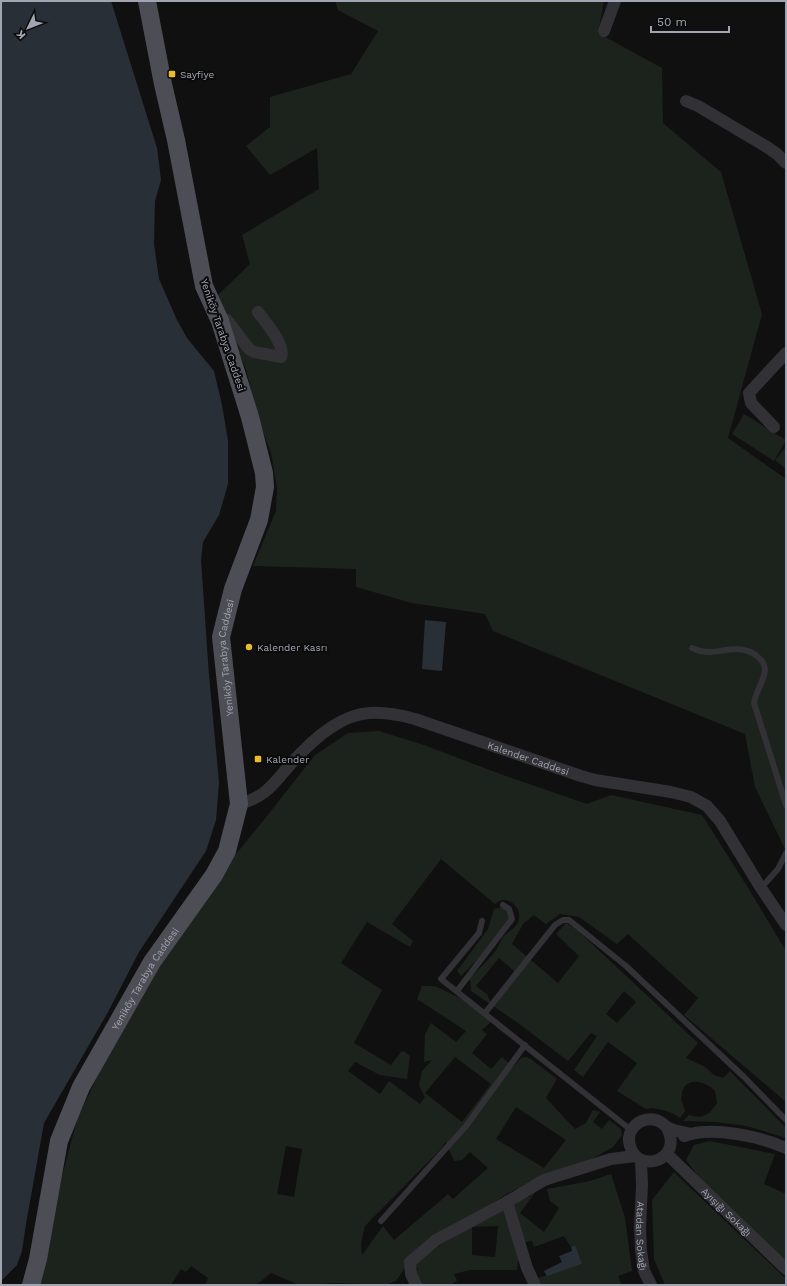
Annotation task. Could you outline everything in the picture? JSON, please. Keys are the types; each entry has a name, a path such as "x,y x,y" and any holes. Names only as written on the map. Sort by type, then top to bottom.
{"main road":[{"name":"Yeniköy Tarabya Caddesi","path":"30,1285 38,1259 59,1141 81,1087 152,962 214,875 227,851 239,804 221,637 233,589 259,520 265,487 264,473 250,417 220,321 204,286 147,1"}],"street":[{"path":"604,31 615,1"},
{"path":"686,101 698,106 768,147 786,163"},
{"path":"220,321 228,320 249,349 254,352 281,358 283,350 258,312"},
{"path":"774,427 751,403 749,393 786,353"},
{"name":"Kalender Caddesi","path":"239,804 261,796 271,787 303,749 334,725 368,713 385,713 415,718 581,776 595,780 671,792 691,797 707,806 720,821 761,888 786,925"},
{"path":"611,1159 630,1136 636,1125 641,1121 648,1119 656,1120 667,1128 670,1134 670,1148 667,1154 661,1159 648,1162 638,1158 632,1152 630,1136"},
{"path":"667,1128 691,1134"},
{"path":"671,1141 691,1134 714,1132 741,1135 764,1140 786,1148"},
{"name":"Ayışığı Sokağı","path":"667,1154 786,1269"},
{"path":"416,1285 411,1274 410,1262 436,1240 507,1202 544,1180 611,1159 638,1158"},
{"name":"Atadan Sokağı","path":"638,1158 642,1186 640,1228 641,1250 644,1270 651,1285"},
{"path":"642,1186 655,1161"},
{"path":"507,1202 527,1268 535,1285"}],"lane":[{"path":"692,648 704,652 736,649 747,650 755,654 763,661 765,668 764,675 755,696 754,703 786,805"},
{"path":"761,888 778,869 786,853"},
{"path":"457,991 512,919 509,909 503,905"},
{"path":"485,1013 555,925 563,920 569,920 626,966 744,1076 786,1120"},
{"path":"482,921 479,933 441,978 525,1045 630,1136"},
{"path":"381,1221 466,1126 525,1045"}],"shaded area":[{"path":"1,1 111,1 157,148 161,180 155,201 154,244 159,279 177,320 187,338 214,371 228,441 228,484 219,515 203,542 201,560 209,675 219,782 216,820 206,851 139,952 108,1012 44,1123 22,1251 17,1265 1,1281"},
{"path":"335,1 604,1 598,33 662,68 663,123 721,172 762,314 728,438 786,479 786,851 755,787 745,734 493,631 485,614 412,603 356,587 356,569 253,566 276,511 277,488 271,453 258,419 246,369 221,315 218,295 250,264 242,235 319,189 317,148 270,175 246,146 270,127 270,97 351,74 378,31 338,10"},
{"path":"744,414 786,440 774,461 732,434"},
{"path":"786,447 786,469 775,460"},
{"path":"425,620 446,622 442,671 422,669"},
{"path":"379,731 424,745 503,775 587,804 611,795 702,815 786,951 786,1102 684,1015 698,998 628,934 617,944 579,917 560,914 546,924 534,915 523,924 512,944 558,983 579,956 556,934 566,923 577,930 698,1043 686,1058 705,1067 714,1075 723,1078 730,1071 786,1128 786,1138 747,1126 716,1122 683,1121 689,1115 698,1117 708,1114 717,1103 715,1091 702,1083 692,1082 684,1087 681,1099 685,1111 680,1118 666,1111 653,1108 646,1109 617,1091 637,1063 608,1042 583,1077 574,1070 597,1036 591,1033 568,1061 518,1023 471,991 470,978 494,953 503,937 516,926 519,919 519,913 514,904 510,901 500,901 495,904 441,859 392,924 413,941 410,947 367,922 341,963 382,990 354,1043 391,1065 401,1052 404,1051 410,1056 407,1079 380,1075 355,1062 348,1071 380,1094 389,1081 420,1104 425,1097 419,1085 422,1071 432,1060 424,1062 425,1034 431,1023 456,1042 466,1031 417,999 422,986 435,986 472,1004 493,1020 482,1030 487,1034 472,1053 491,1069 502,1057 513,1067 521,1058 526,1057 532,1060 557,1079 546,1098 575,1129 586,1123 593,1110 600,1112 593,1122 602,1129 609,1120 621,1129 622,1135 613,1147 590,1160 532,1181 507,1194 428,1243 407,1265 396,1281 385,1285 338,1283 299,1285 271,1273 254,1285 205,1285 208,1278 191,1266 186,1272 181,1269 171,1285 33,1285 77,1120 128,1011 194,906 315,755 348,733","holes":["499,958 514,971 492,1005 487,994 476,986","624,991 636,1002 617,1023 606,1014","455,1057 491,1084 462,1122 425,1093","516,1107 566,1140 544,1168 496,1139","446,1142 454,1161 462,1160 470,1152 488,1168 453,1199 448,1194 394,1240 383,1226 362,1255 361,1243 365,1226","286,1146 302,1149 294,1197 277,1194"]},
{"path":"505,906 513,913 513,924 504,927 497,934 494,943 461,976 457,971 488,929 494,909"},
{"path":"710,1141 775,1154 764,1184 786,1194 786,1263 707,1188 686,1160 694,1145"},
{"path":"674,1172 786,1279 786,1285 665,1285 654,1259 652,1200"},
{"path":"611,1174 625,1218 632,1271 618,1276 622,1285 542,1285 538,1278 582,1264 574,1245 571,1247 564,1236 534,1247 532,1241 520,1243 517,1270 470,1270 454,1274 457,1281 450,1285 418,1285 411,1272 418,1271 415,1263 454,1236 522,1198 529,1197 536,1191 520,1213 544,1232 559,1208 550,1201 547,1189 590,1181","holes":["498,1226 495,1257 472,1255 472,1227"]},
{"path":"575,1245 582,1264 547,1276 544,1271 562,1262 559,1256 572,1251 571,1247"}],"place":[{"name":"Sayfiye","path":"172,74"},
{"name":"Kalender Kasrı","path":"249,647"},
{"name":"Kalender","path":"258,759"}]}
